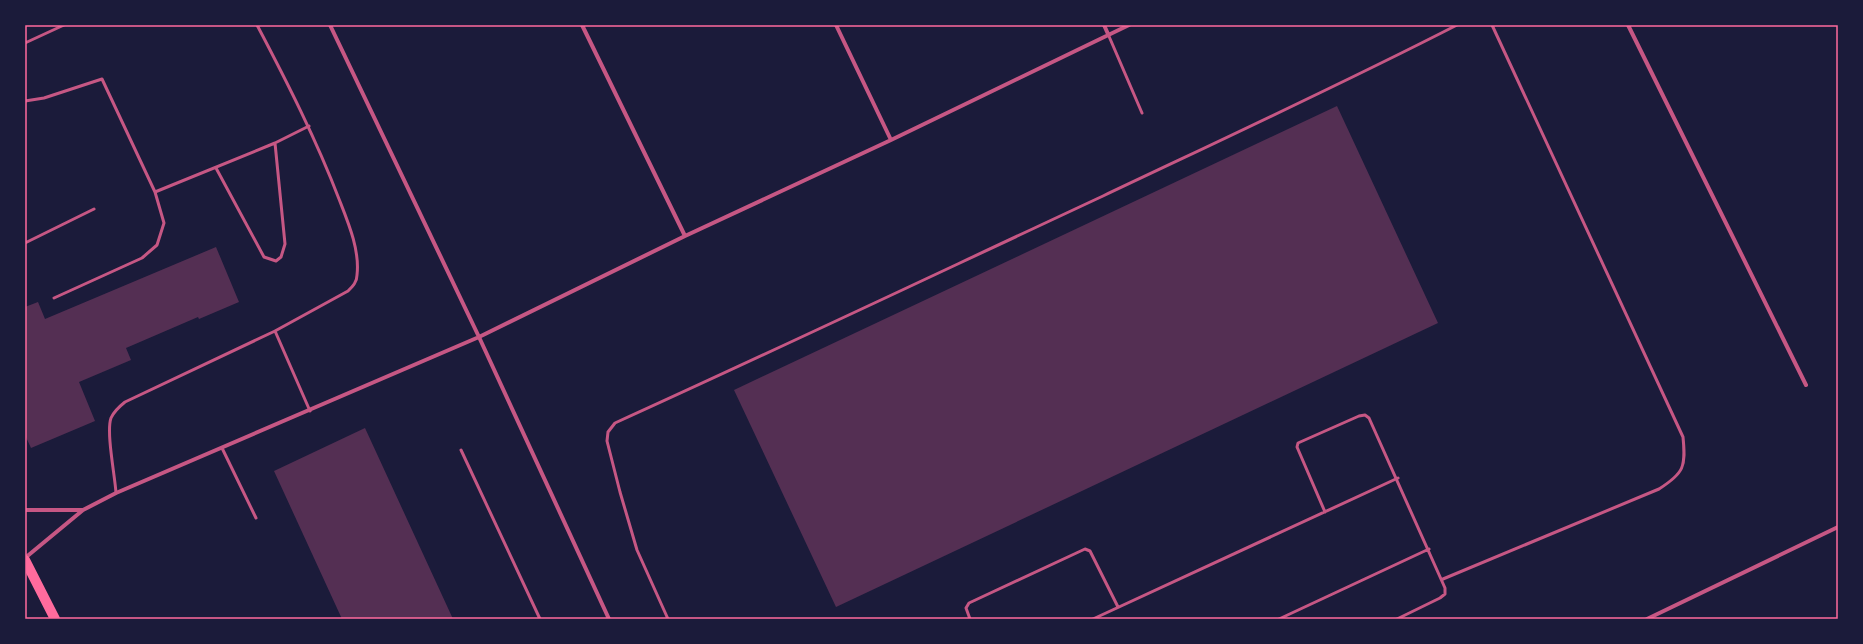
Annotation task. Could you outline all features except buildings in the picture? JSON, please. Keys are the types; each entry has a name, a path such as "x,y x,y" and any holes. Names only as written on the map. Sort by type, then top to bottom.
{"main road":[{"path":"25,559 55,619"}],"street":[{"path":"330,25 479,337 609,619"},
{"path":"582,25 685,236"},
{"path":"836,25 891,140"},
{"path":"1104,25 1108,34"},
{"path":"25,559 84,510 116,493 479,337 685,236 891,140 1129,25"},
{"path":"1628,25 1806,385"},
{"path":"25,510 84,510"},
{"path":"1647,619 1838,528"}],"lane":[{"path":"25,44 64,25"},
{"path":"116,493 110,429 112,417 118,408 125,402 275,331 348,290 355,283 357,275 357,261 351,230 309,126 257,25"},
{"path":"668,619 637,550 620,492 607,441 608,432 615,423 792,343 1395,57 1457,25"},
{"path":"1443,579 1659,489 1676,478 1685,458 1683,437 1492,25"},
{"path":"1108,34 1142,113"},
{"path":"25,101 33,101 102,79 155,192 164,223 158,245 142,258 54,298"},
{"path":"155,192 275,143 309,126"},
{"path":"216,168 264,258 276,260 281,257 285,244 275,143"},
{"path":"25,243 94,209"},
{"path":"275,331 310,410"},
{"path":"1325,512 1297,447 1298,443 1359,416 1365,415 1369,418 1398,478 1443,579 1445,588 1445,594 1397,619"},
{"path":"222,448 256,518"},
{"path":"461,450 540,619"},
{"path":"1093,619 1398,478"},
{"path":"970,619 966,608 969,603 1085,549 1090,551 1118,607"},
{"path":"1279,619 1429,549"}]}
